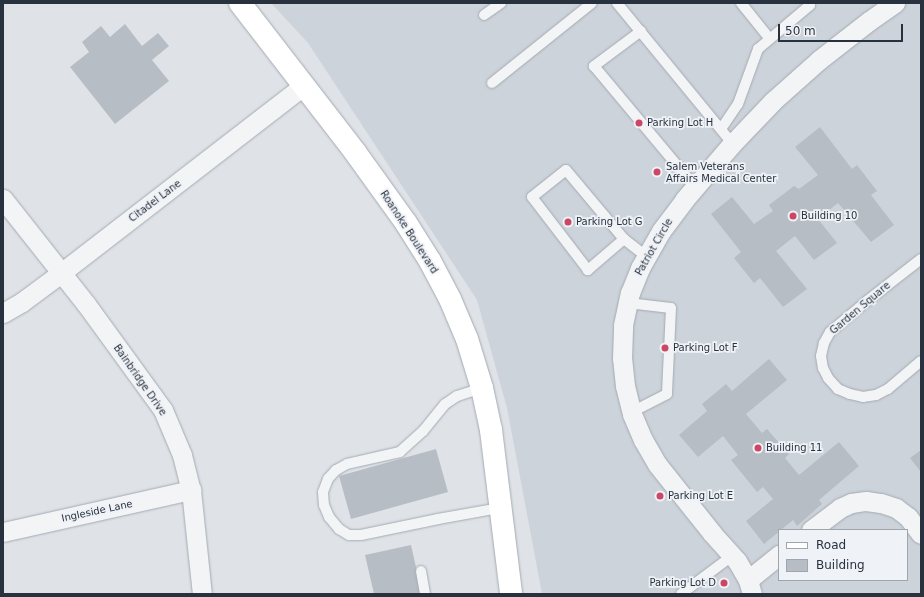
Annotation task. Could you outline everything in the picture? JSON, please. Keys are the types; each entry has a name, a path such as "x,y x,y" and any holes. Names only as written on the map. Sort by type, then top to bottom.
{"main road":[{"name":"Roanoke Boulevard","path":"240,3 304,85 406,223 430,261 450,299 467,339 482,388 490,430 511,594"}],"street":[{"name":"Patriot Circle","path":"750,587 732,556 657,464 643,440 632,412 625,386 622,358 623,325 628,303 634,283 646,256 661,231 695,187 727,136 773,101 819,60 895,3"},
{"name":"Citadel Lane","path":"3,313 22,302 61,273 304,85"},
{"name":"Bainbridge Drive","path":"3,199 86,304 163,410 182,455 191,490 202,594"},
{"name":"Ingleside Lane","path":"3,532 191,490"},
{"path":"811,529 840,508 852,503 866,501 881,503 896,508 908,517 921,534"},
{"path":"750,587 778,556"}],"lane":[{"path":"484,15 501,3"},
{"path":"492,83 592,3"},
{"path":"617,3 727,136"},
{"path":"741,3 770,39"},
{"path":"727,136 758,49 810,5 808,3"},
{"path":"641,31 594,66 695,187"},
{"path":"624,239 588,270 532,198 566,170 624,239 646,256"},
{"name":"Garden Square","path":"921,259 830,332 824,343 821,356 823,368 828,378 838,389 863,397 876,395 888,389 921,361"},
{"path":"628,303 671,308 667,394 632,412"},
{"path":"482,388 457,396 446,404 423,431 400,452 347,464 336,470 328,479 323,492 324,505 329,517 339,528 349,535 361,535 438,518 500,508"},
{"path":"681,594 732,556"},
{"path":"421,571 425,594"}],"shaded area":[{"name":"Salem Veterans Affairs Medical Center","path":"271,3 921,3 921,594 542,594 507,408 477,300 308,43"}],"building":[{"path":"125,24 142,46 158,33 169,46 152,60 169,81 115,124 70,67 89,52 82,42 101,26 110,37"},
{"name":"Building 10","path":"820,127 852,169 857,165 877,191 871,195 894,225 871,242 838,203 818,219 837,243 814,260 795,236 776,251 807,289 783,307 760,278 754,283 734,258 741,252 711,214 732,197 754,224 773,211 769,205 794,186 799,189 818,175 795,147"},
{"name":"Building 11","path":"769,359 787,380 746,414 762,433 767,429 789,454 785,458 799,475 839,442 859,466 819,500 822,504 797,526 793,520 782,529 778,529 778,532 764,544 746,521 773,499 763,487 757,492 731,460 738,455 723,436 698,457 679,435 707,411 702,404 726,384 732,391"},
{"path":"436,449 448,492 351,519 339,476"},
{"path":"921,450 921,472 910,458"},
{"path":"411,545 422,594 374,594 365,555"}],"place":[{"name":"Parking Lot H","path":"639,123"},
{"name":"Salem Veterans Affairs Medical Center","path":"657,172"},
{"name":"Building 10","path":"793,216"},
{"name":"Parking Lot G","path":"568,222"},
{"name":"Parking Lot F","path":"665,348"},
{"name":"Building 11","path":"758,448"},
{"name":"Parking Lot E","path":"660,496"},
{"name":"Parking Lot D","path":"724,583"}]}
